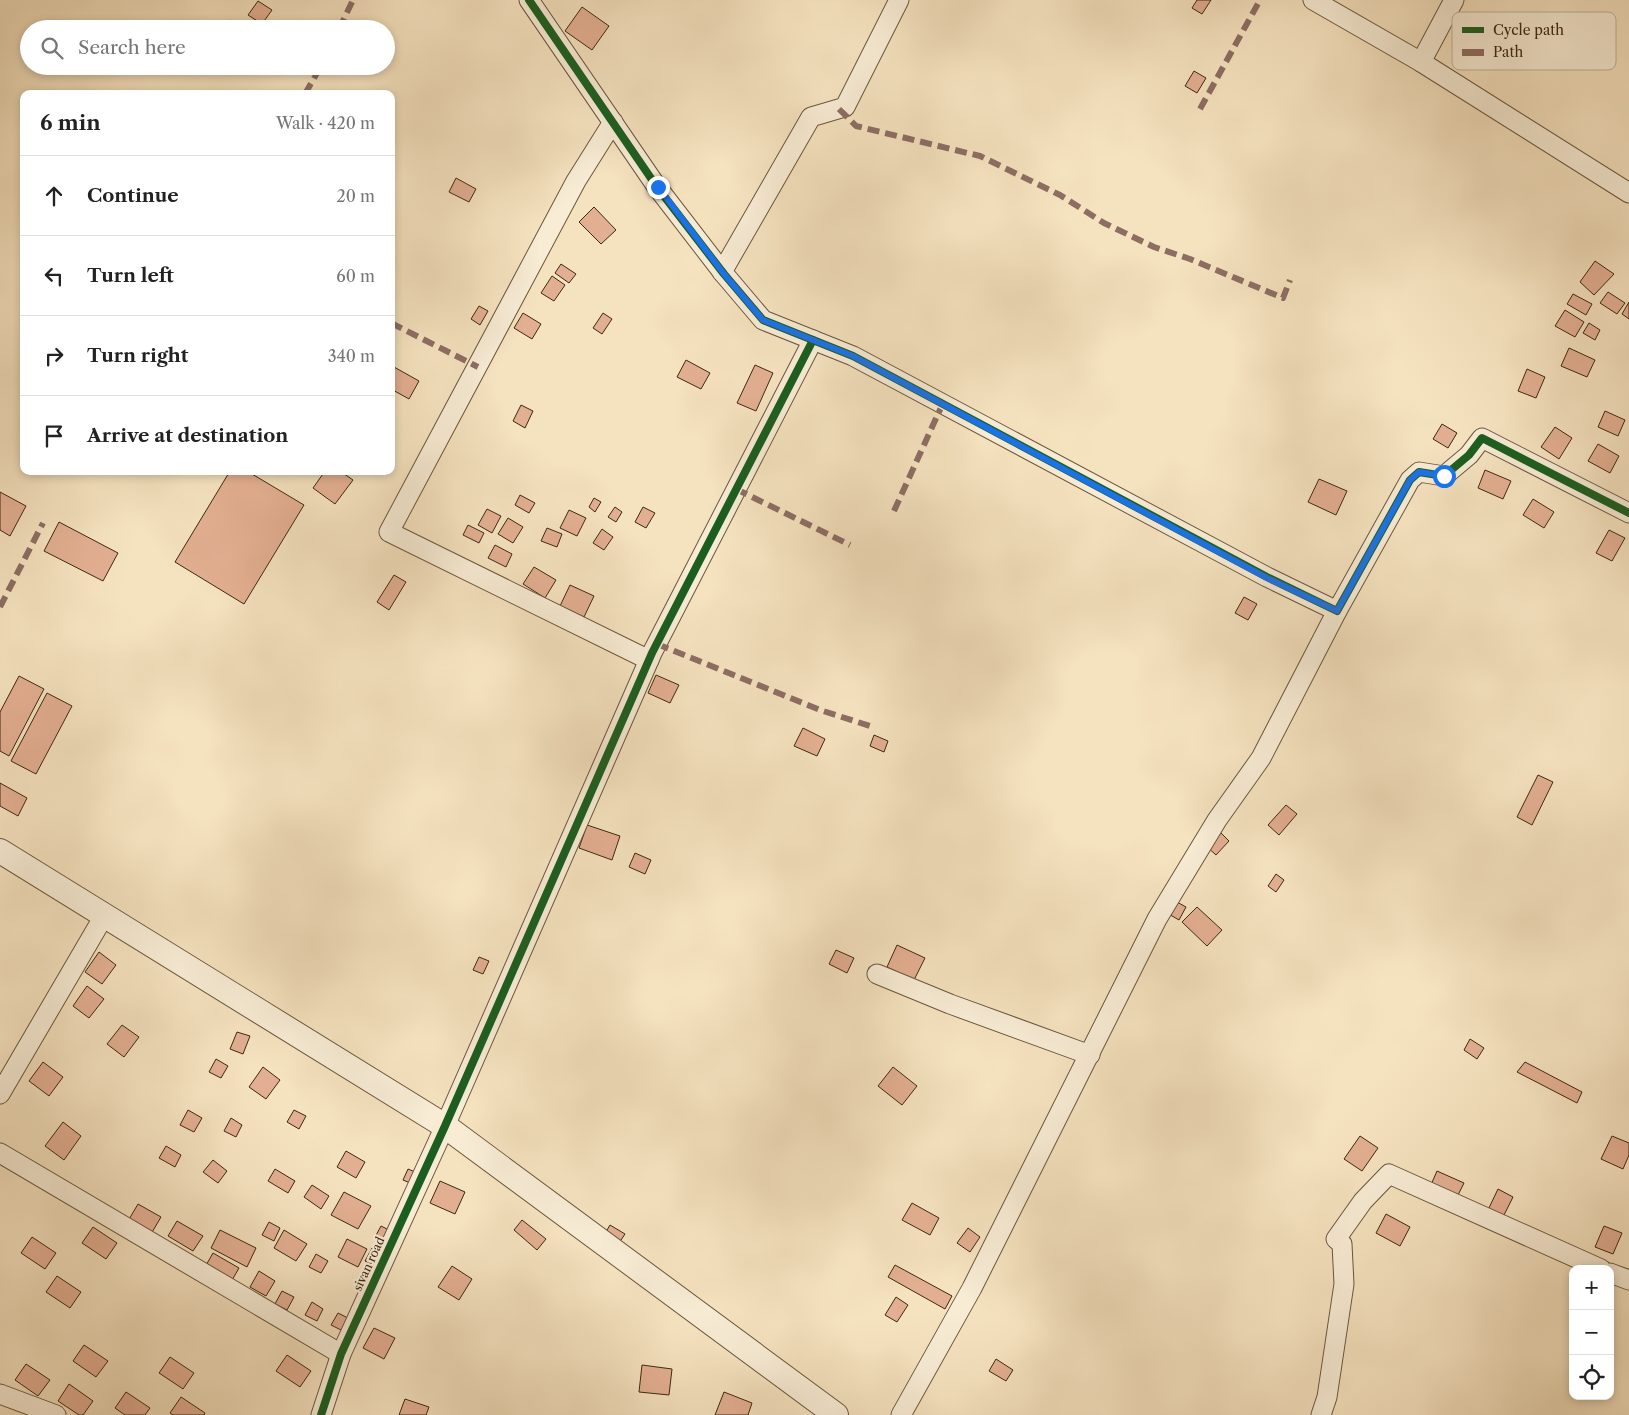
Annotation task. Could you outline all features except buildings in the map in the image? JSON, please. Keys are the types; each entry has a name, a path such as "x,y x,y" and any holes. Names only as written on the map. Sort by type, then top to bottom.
{"street":[{"path":"529,0 658,187 722,272 763,320 853,356 1267,578 1337,611"},
{"path":"722,272 811,117 845,107 899,0"},
{"path":"1313,0 1421,62 1629,193"},
{"path":"1421,62 1454,0"},
{"path":"613,122 576,181 389,532 649,660"},
{"name":"sivan road","path":"321,1415 341,1354 445,1126 649,660 813,340"},
{"path":"901,1415 972,1288 1090,1055 1156,919 1217,820 1261,758 1337,611 1410,480 1419,472 1444,476 1469,455 1482,438 1629,513"},
{"path":"0,851 445,1126 836,1415"},
{"path":"0,1094 104,916"},
{"path":"877,974 950,1004 1090,1055"},
{"path":"0,1153 341,1354"},
{"path":"1321,1415 1331,1372 1344,1284 1342,1244 1336,1239 1363,1201 1389,1174 1592,1265"},
{"path":"1614,1274 1629,1280"},
{"path":"0,1394 56,1415"}],"marked path":[{"path":"343,20 353,0"},
{"path":"1200,109 1260,0"},
{"path":"307,90 316,75"},
{"path":"839,109 856,126 980,156 1060,195 1104,223 1154,247 1190,259 1283,298 1290,280"},
{"path":"395,325 478,367"},
{"path":"894,511 943,403"},
{"path":"736,489 850,545"},
{"path":"0,607 43,523"},
{"path":"657,644 820,710 870,726"}],"cycle path":[{"path":"529,0 657,187 724,274 763,320 853,356 1267,577 1337,611 1410,480 1419,472 1444,476 1469,455 1482,438 1629,513"},
{"path":"321,1415 341,1354 445,1126 652,653 813,340"}],"route":[{"path":"658,187 724,274 763,320 853,356 1267,578 1337,611 1410,480 1419,472 1444,476"}]}
